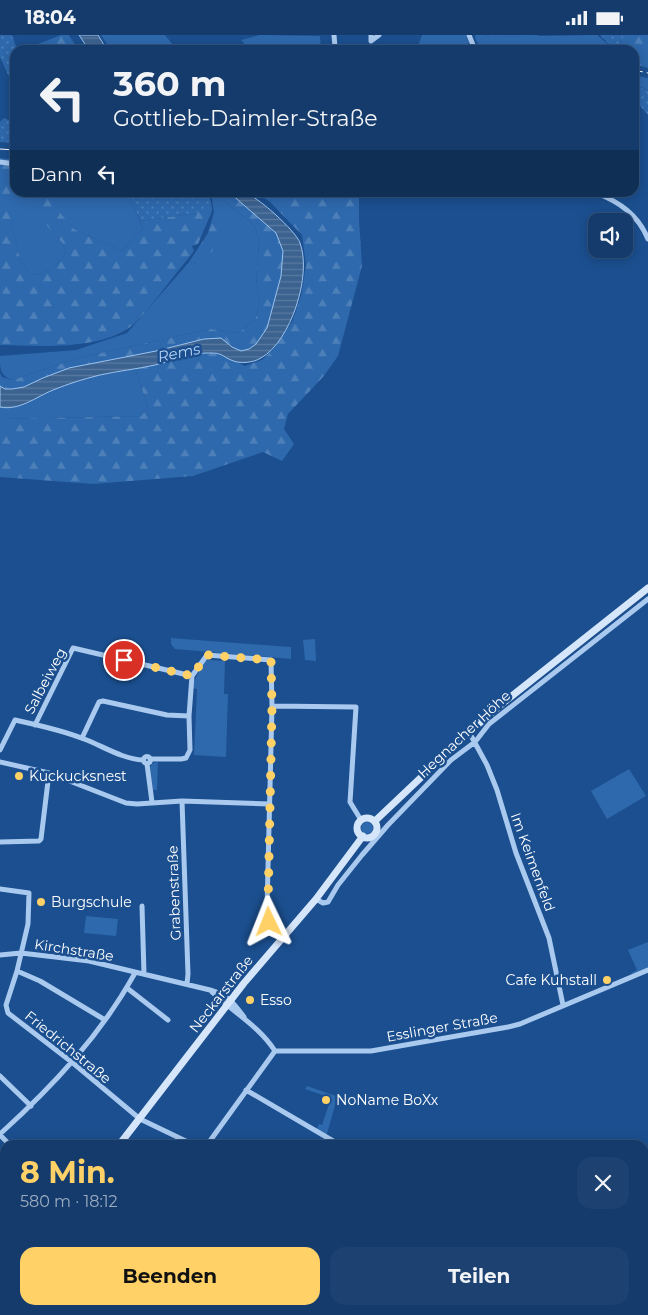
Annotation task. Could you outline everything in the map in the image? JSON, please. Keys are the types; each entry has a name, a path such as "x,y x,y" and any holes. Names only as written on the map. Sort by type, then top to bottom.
{"main road":[{"name":"Hegnacher Höhe","path":"375,821 469,732 648,588"},
{"path":"367,818 375,821 376,832 370,837 363,836 358,830 361,820 367,818"},
{"name":"Neckarstraße","path":"123,1140 244,983 316,899 363,836"}],"street":[{"path":"371,35 372,41 379,35"},
{"path":"606,197 631,213 640,223 648,239"},
{"name":"Hegnacher Höhe","path":"316,899 323,903 328,902 344,877 388,825 451,760 475,742 489,724 648,599"},
{"name":"Salbeiweg","path":"35,725 73,648 192,676"},
{"path":"0,750 15,721 82,738 124,756 146,761 186,758 190,750 188,716 192,676 207,655 271,660 272,706 268,915 272,929 281,940"},
{"path":"82,738 99,702 103,701 167,715 188,716"},
{"path":"272,706 356,707 350,802 361,820"},
{"name":"Im Keimenfeld","path":"469,732 497,790 516,853 549,938 563,1005"},
{"path":"146,761 152,802"},
{"path":"0,762 49,773 126,803 182,801 270,804"},
{"path":"0,842 39,841 41,839 49,773"},
{"name":"Grabenstraße","path":"182,801 187,984"},
{"name":"Friedrichstraße","path":"0,889 29,893 28,924 17,971 6,1005 8,1013 140,1119 180,1140"},
{"path":"142,906 144,974"},
{"name":"Kirchstraße","path":"0,955 21,953 88,961 210,990 229,1003"},
{"name":"Esslinger Straße","path":"275,1051 371,1051 520,1024 648,970"},
{"path":"17,971 40,981 105,1020"},
{"path":"0,1135 72,1063 105,1020 136,973"},
{"path":"127,989 168,1020"},
{"path":"212,1140 275,1051 268,1041 229,1003"},
{"path":"0,1076 30,1106"},
{"path":"246,1091 331,1140"}],"green space":[{"path":"0,35 12,35 15,45 10,45 10,79 0,57"},
{"path":"61,35 69,35 75,45 36,45"},
{"path":"101,35 165,35 173,45 108,45"},
{"path":"260,35 320,36 321,45 246,45 241,40"},
{"path":"422,35 466,35 469,43 466,45 418,45"},
{"path":"476,35 537,35 539,36 475,37"},
{"path":"597,35 609,45 478,45 475,37"},
{"path":"600,35 625,35 618,45 610,45"},
{"path":"625,35 648,35 648,68 639,65 639,45 618,45"},
{"path":"639,76 648,78 648,90 639,86"},
{"path":"639,87 648,90 648,115 639,105"},
{"path":"4,118 10,121 10,143 0,142 0,122"},
{"path":"0,158 10,159 10,197 18,197 10,209 12,227 21,262 29,272 36,275 54,267 66,252 63,244 30,206 31,197 46,197 74,229 122,251 143,229 140,221 212,211 198,244 192,246 194,251 142,316 122,332 89,343 52,346 0,345"},
{"path":"18,197 31,197 48,226 63,244 66,252 54,267 36,275 29,272 21,262 9,209"},
{"path":"43,197 130,197 143,229 122,251 74,229"},
{"path":"130,197 209,197 211,202 212,211 140,221"},
{"path":"212,197 219,197 255,227 259,241 256,286 260,302 255,320 238,333 211,329 82,357 12,380 3,374 0,356 76,350 127,333 189,262 198,263 226,233 214,212"},
{"path":"219,197 235,197 276,233 283,251 281,276 267,328 256,344 249,349 241,351 232,347 221,338 204,339 156,351 69,368 24,387 5,389 0,386 0,373 2,377 12,380 82,357 211,329 238,333 255,320 260,302 256,286 259,241 255,227"},
{"path":"263,197 274,197 270,202"},
{"path":"274,197 359,197 362,266 338,356 323,377 288,414 284,429 294,444 282,461 263,452 193,476 93,484 0,477 0,419 141,416 148,407 135,369 189,355 211,353 223,354 245,366 262,360 275,347 292,322 301,296 306,265 302,235 270,202"},
{"path":"214,212 225,228 226,234 223,241 198,263 189,262 208,233"},
{"path":"135,369 148,407 141,416 0,419 0,407 8,408 74,381"},
{"path":"171,638 291,647 291,659 175,649 171,644"},
{"path":"315,639 316,661 305,660 303,640"},
{"path":"204,661 225,661 224,694 228,694 226,757 194,755 197,689 192,688 192,686"},
{"path":"158,762 157,790 153,790 150,767 153,763"},
{"path":"629,769 646,796 607,819 591,791"},
{"path":"365,822 369,822 373,828 369,834 365,834 361,830 361,826"},
{"path":"86,916 118,919 116,936 84,933"},
{"path":"648,942 648,968 632,974 637,970 628,950"},
{"path":"307,1086 336,1096 326,1137 316,1132 319,1124 322,1125 331,1098 305,1089"}],"water":[{"path":"79,35 98,35 104,45 86,45"},
{"name":"Rems","path":"235,197 253,197 284,222 297,237 303,256 301,289 290,323 272,349 258,360 238,362 215,353 190,355 155,365 88,378 53,390 21,405 7,408 0,407 0,386 5,389 24,387 69,368 156,351 204,339 221,338 232,347 241,351 249,349 256,344 267,328 281,276 283,251 276,233"}],"railway":[{"path":"639,71 648,73"},
{"path":"0,149 10,150"}],"place":[{"name":"Kuckucksnest","path":"19,776"},
{"name":"Burgschule","path":"41,902"},
{"name":"Cafe Kuhstall","path":"607,980"},
{"name":"Esso","path":"250,1000"},
{"name":"NoName BoXx","path":"326,1100"}],"route":[{"path":"124,660 192,676 207,655 271,660 269,922"}]}
